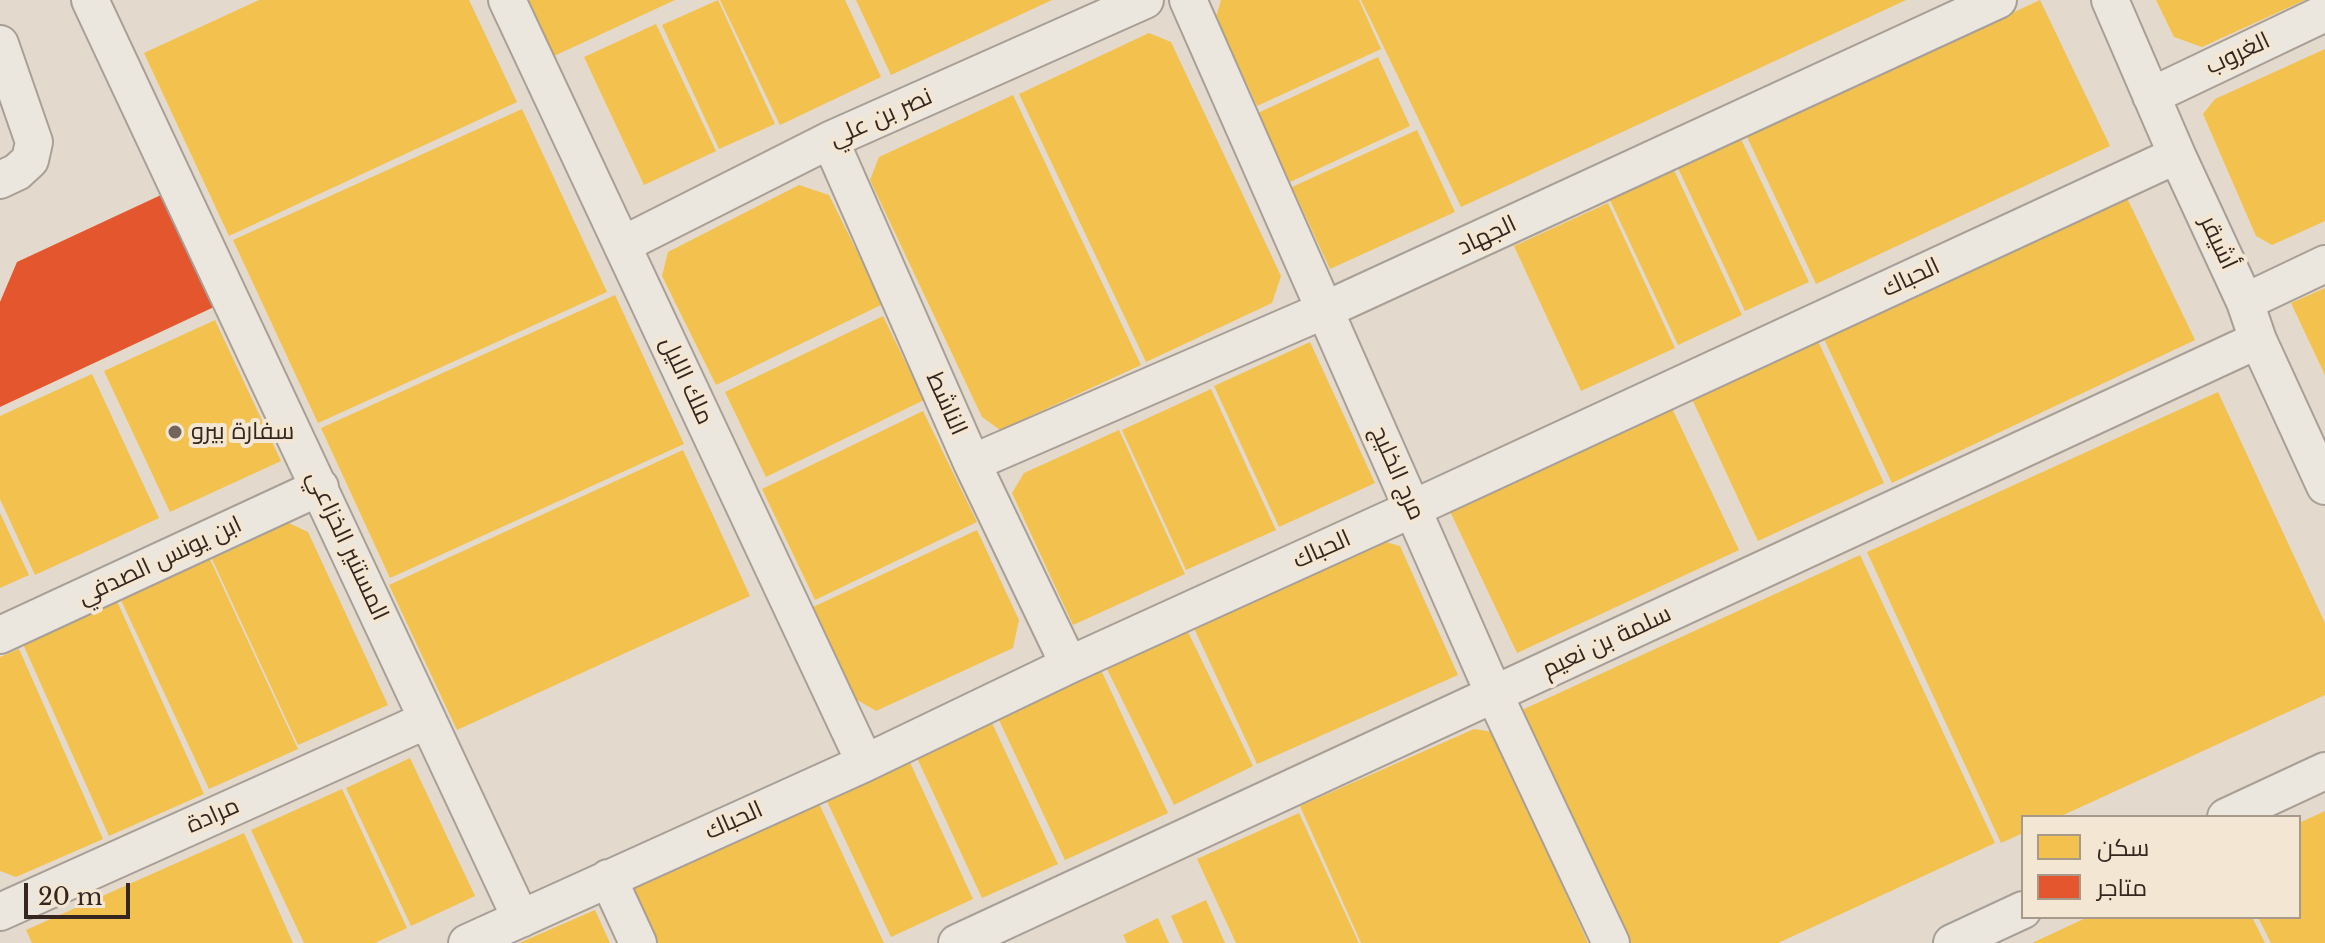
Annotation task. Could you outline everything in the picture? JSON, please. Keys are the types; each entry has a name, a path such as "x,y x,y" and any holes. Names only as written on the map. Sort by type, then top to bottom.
{"street":[{"name":"المستنير الخزاعي","path":"90,0 521,919"},
{"name":"ملك الليل","path":"507,0 865,763"},
{"name":"نصر بن علي","path":"622,245 830,140 1145,0"},
{"name":"مرج الخليج","path":"1188,0 1494,694 1611,943"},
{"name":"الجهاد","path":"972,463 1325,310 1998,0"},
{"name":"أشيقر","path":"2110,0 2325,486"},
{"name":"الغروب","path":"2151,96 2325,13"},
{"path":"0,44 34,142 30,160 17,172 0,180"},
{"name":"الناشط","path":"830,140 972,463 1069,665"},
{"name":"الحباك","path":"467,943 865,763 1069,665 2177,155"},
{"path":"2245,302 2325,264"},
{"name":"سلمة بن نعيم","path":"957,943 2258,340"},
{"name":"ابن يونس الصدفي","path":"0,635 320,487"},
{"name":"مرادة","path":"0,912 427,720"},
{"path":"2230,815 2325,771"},
{"path":"608,878 638,943"},
{"path":"1966,940 2021,911"}],"building: سكن":[{"path":"259,0 469,0 517,102 229,236 144,53"},
{"path":"528,0 675,0 554,56"},
{"path":"718,0 775,124 719,149 662,25"},
{"path":"720,0 845,0 881,77 780,125"},
{"path":"856,0 1052,0 891,75"},
{"path":"1221,0 1359,0 1381,49 1257,106 1216,17"},
{"path":"1361,0 1906,0 1461,207"},
{"path":"2040,0 2110,146 1816,284 1747,137"},
{"path":"2156,0 2305,0 2202,47 2174,37"},
{"path":"656,24 716,151 644,185 584,57"},
{"path":"1149,33 1171,42 1281,276 1272,303 1146,362 1019,94"},
{"path":"2325,49 2325,221 2272,245 2256,236 2203,114 2215,99"},
{"path":"1378,57 1410,126 1290,182 1258,113"},
{"path":"1013,95 1141,365 1000,430 982,417 870,180 879,157"},
{"path":"522,109 607,292 318,423 233,240"},
{"path":"1417,130 1455,212 1330,269 1292,187"},
{"path":"1740,137 1809,282 1745,311 1677,166"},
{"path":"1674,170 1742,315 1678,345 1610,200"},
{"path":"799,185 829,195 883,304 716,385 662,276 668,252"},
{"path":"2126,196 2195,340 1892,483 1824,339"},
{"path":"1608,203 1675,348 1581,391 1514,246"},
{"path":"2325,288 2325,375 2291,303"},
{"path":"615,295 684,444 390,578 321,428"},
{"path":"883,316 924,400 766,477 725,392"},
{"path":"215,320 281,461 170,512 104,371"},
{"path":"1817,339 1884,483 1758,541 1691,397"},
{"path":"1310,342 1375,483 1279,527 1214,386"},
{"path":"92,374 159,518 35,575 0,499 0,416"},
{"path":"1211,389 1276,530 1186,570 1122,430"},
{"path":"2218,392 2325,623 2325,695 2063,815 2021,815 2021,834 2001,843 1867,552"},
{"path":"1670,404 1739,550 1517,653 1448,507"},
{"path":"923,411 977,522 815,600 762,489"},
{"path":"1119,430 1185,574 1073,625 1012,493 1024,473"},
{"path":"683,450 750,596 457,730 389,585"},
{"path":"0,513 29,575 0,588"},
{"path":"289,523 308,532 388,705 298,745 212,559"},
{"path":"977,530 1019,620 1013,648 876,711 854,698 811,608"},
{"path":"1382,541 1400,546 1458,675 1257,764 1193,626"},
{"path":"1860,555 1995,843 1778,943 1630,943 1522,710"},
{"path":"209,557 298,749 209,789 120,598"},
{"path":"116,599 204,794 109,836 22,642"},
{"path":"1187,630 1253,766 1174,805 1107,669"},
{"path":"19,649 103,839 16,877 0,871 0,657"},
{"path":"1101,670 1168,813 1065,860 998,718"},
{"path":"992,723 1058,864 982,898 917,758"},
{"path":"1474,729 1493,732 1588,943 1361,943 1300,806"},
{"path":"907,756 973,899 891,937 824,795"},
{"path":"410,758 475,896 411,926 346,788"},
{"path":"342,789 407,928 375,943 304,943 251,830"},
{"path":"815,795 884,943 652,943 630,893 644,874"},
{"path":"2325,811 2325,943 2271,943 2259,919 2301,919 2301,822"},
{"path":"1299,813 1359,943 1236,943 1197,859"},
{"path":"244,833 293,943 32,943 26,930"},
{"path":"1206,900 1225,943 1183,943 1171,916"},
{"path":"595,910 610,943 519,943"},
{"path":"1158,918 1169,943 1127,943 1123,935"},
{"path":"2084,919 2253,919 2265,943 2032,943"}],"building: متاجر":[{"path":"161,195 214,307 0,407 0,302 17,262"}],"place":[{"name":"سفارة بيرو","path":"175,432"}]}
